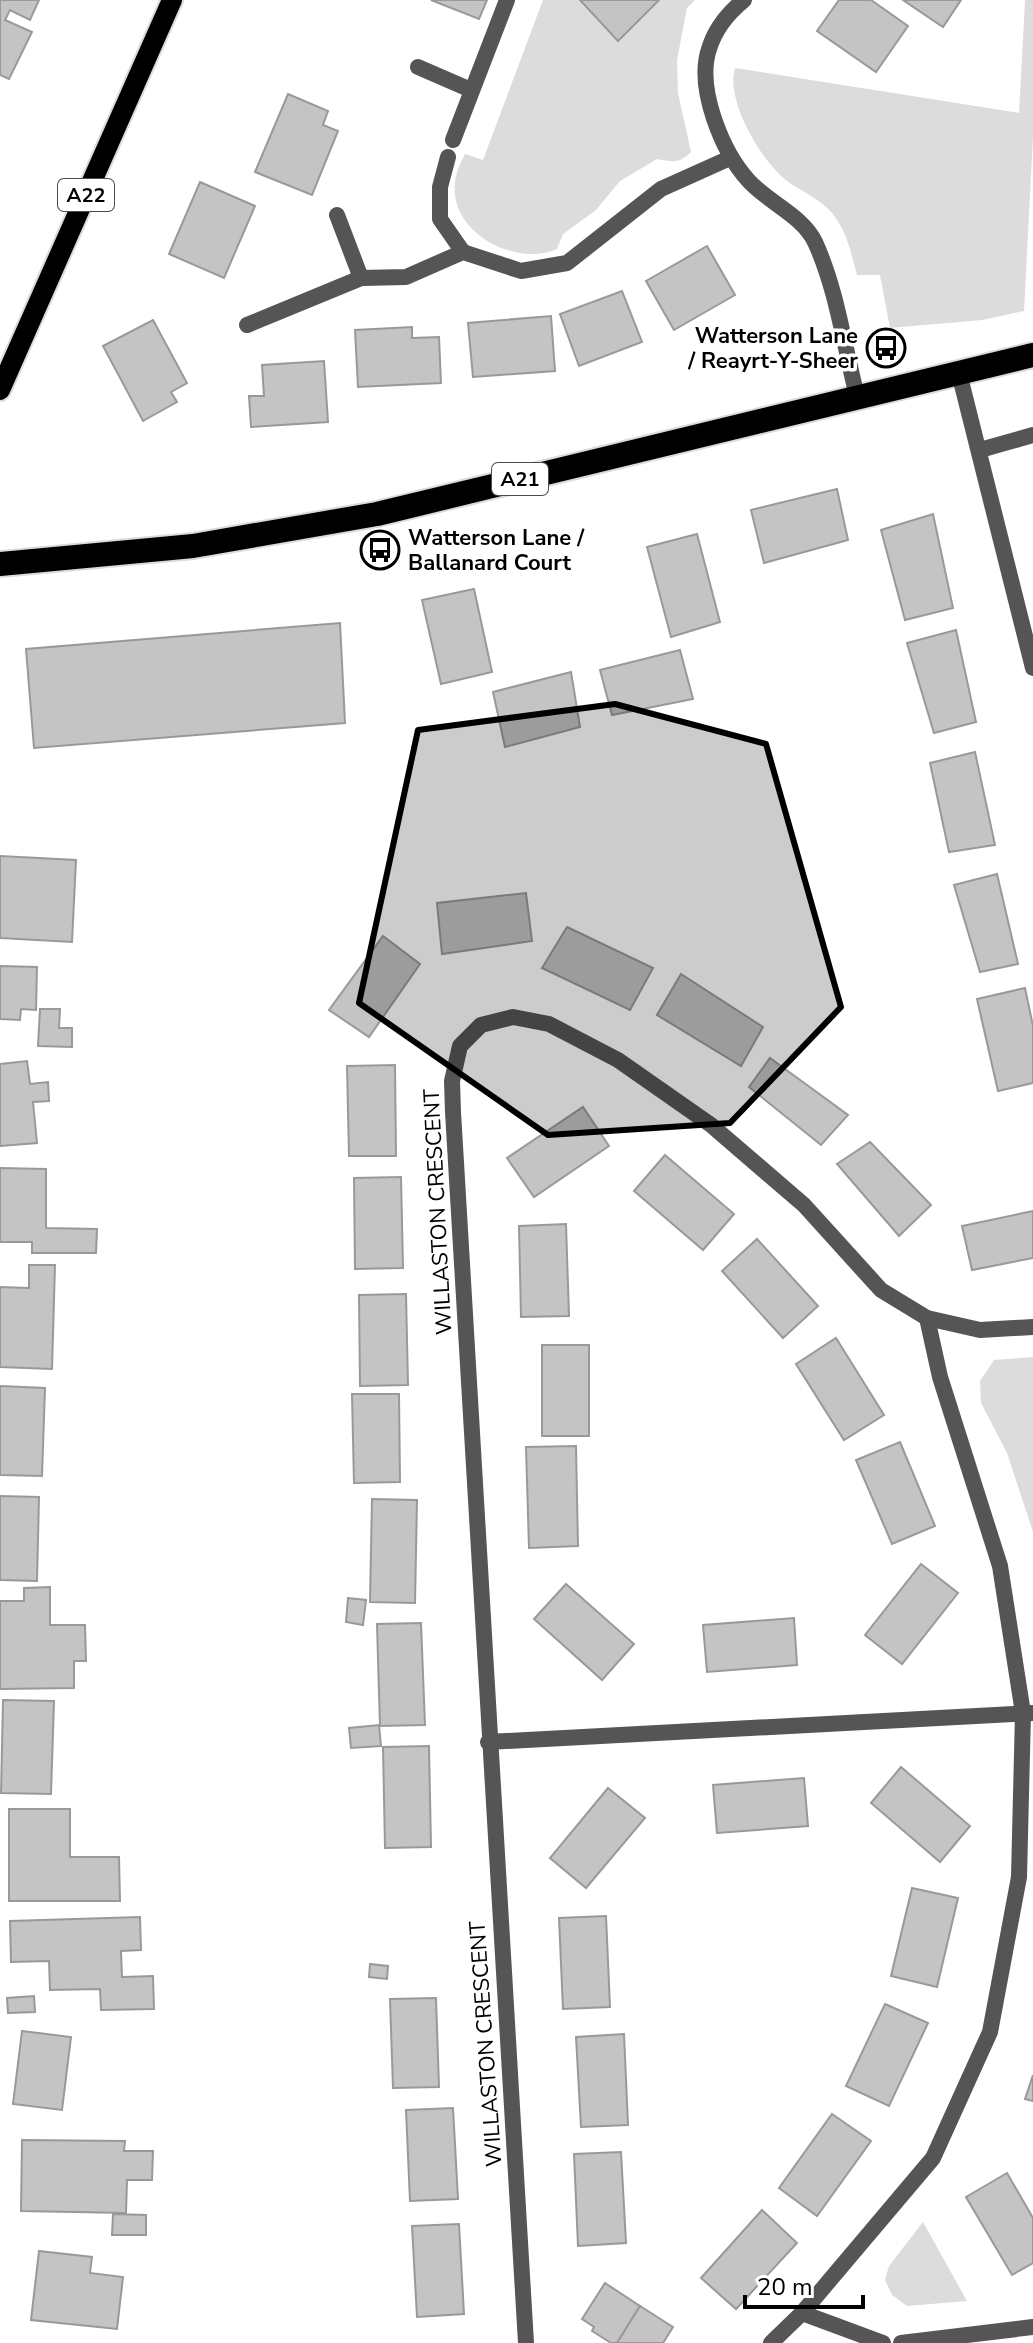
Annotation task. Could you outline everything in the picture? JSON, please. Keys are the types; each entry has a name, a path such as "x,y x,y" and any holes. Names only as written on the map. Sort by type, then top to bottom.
{"highway":[{"name":"A21","path":"0,564 193,546 377,514 1033,355"}],"main road":[{"name":"A22","path":"0,390 172,0"}],"street":[{"path":"507,0 450,148 440,187 440,219 463,252 521,271 567,263 661,189 730,158"},
{"path":"739,2 720,23 708,51 706,75 718,130 730,158 748,181 814,240 829,282 857,396"},
{"path":"418,67 471,90"},
{"path":"337,215 361,278"},
{"path":"247,325 361,278 406,277 463,252"},
{"path":"959,373 1033,668"},
{"path":"980,450 1033,435"},
{"name":"WILLASTON CRESCENT","path":"526,2343 488,1742 452,1081 460,1046 481,1025 513,1017 549,1024 618,1060 711,1125 804,1205 881,1290 927,1318 980,1330 1033,1327"},
{"path":"771,2343 802,2313 933,2158 990,2032 1019,1877 1028,1713 1000,1566 940,1377 927,1318"},
{"path":"488,1742 1028,1713"},
{"path":"802,2313 883,2343"},
{"path":"901,2343 1033,2327"}],"highlighted area":[{"path":"615,704 766,744 841,1007 730,1123 548,1135 359,1003 418,730"}],"shaded area":[{"path":"543,0 580,0 618,41 659,0 695,0 687,8 677,60 678,93 691,152 676,161 657,159 620,181 596,210 563,234 557,249 526,254 509,251 479,235 459,210 455,184 465,154 483,160"},
{"path":"1025,0 1033,0 1033,137 1024,311 982,320 890,328 880,275 857,275 845,235 832,213 787,181 756,145 735,96 735,68 1019,113"},
{"path":"1033,1357 1033,1532 1007,1453 981,1403 980,1381 994,1360"},
{"path":"923,2222 967,2301 907,2306 892,2295 885,2280 889,2266"}],"building":[{"path":"0,0 39,0 30,20 10,10 5,20 32,32 9,79 0,75"},
{"path":"431,0 487,0 479,19"},
{"path":"580,0 659,0 618,41"},
{"path":"839,0 871,0 908,26 876,72 817,31"},
{"path":"903,0 961,0 943,27"},
{"path":"288,94 328,111 323,125 338,131 312,195 255,172"},
{"path":"200,182 255,206 224,278 169,254"},
{"path":"707,246 735,295 674,330 646,281"},
{"path":"622,291 642,342 579,366 560,314"},
{"path":"551,316 555,371 473,377 468,323"},
{"path":"153,320 187,383 171,392 177,402 143,421 103,346"},
{"path":"412,327 412,338 439,337 441,383 358,387 355,330"},
{"path":"324,361 328,422 251,427 249,396 264,396 262,365"},
{"path":"837,489 848,540 764,563 751,510"},
{"path":"933,514 953,608 905,620 881,530"},
{"path":"697,534 720,622 671,637 647,547"},
{"path":"474,589 492,672 441,684 422,600"},
{"path":"340,623 345,723 34,748 26,649"},
{"path":"956,630 976,722 934,733 907,643"},
{"path":"680,650 693,699 612,715 600,670"},
{"path":"571,672 580,727 505,747 493,692"},
{"path":"975,752 995,845 949,852 930,763"},
{"path":"0,856 76,860 72,942 0,938"},
{"path":"997,874 1018,964 980,972 954,885"},
{"path":"526,893 532,941 442,954 437,903"},
{"path":"567,927 653,968 630,1010 542,968"},
{"path":"383,936 420,964 369,1037 329,1010"},
{"path":"0,966 37,967 36,1010 21,1009 20,1020 0,1019"},
{"path":"681,974 763,1027 741,1066 657,1015"},
{"path":"1025,988 1033,1026 1033,1083 998,1091 977,999"},
{"path":"40,1009 60,1009 59,1028 72,1028 72,1047 38,1046"},
{"path":"770,1058 848,1115 821,1145 749,1087"},
{"path":"27,1061 30,1084 48,1082 49,1101 33,1102 37,1143 0,1146 0,1064"},
{"path":"395,1065 396,1156 349,1156 347,1066"},
{"path":"583,1107 609,1146 534,1197 507,1158"},
{"path":"870,1142 931,1205 899,1236 837,1164"},
{"path":"665,1155 734,1214 703,1250 634,1191"},
{"path":"0,1168 46,1169 46,1228 97,1229 96,1253 32,1253 32,1242 0,1242"},
{"path":"401,1177 403,1268 355,1269 354,1178"},
{"path":"1033,1211 1033,1258 972,1270 962,1226"},
{"path":"566,1224 569,1316 521,1317 519,1226"},
{"path":"757,1239 818,1306 783,1338 722,1271"},
{"path":"29,1265 55,1265 52,1369 0,1367 0,1287 29,1288"},
{"path":"406,1294 408,1385 360,1386 359,1295"},
{"path":"836,1338 884,1415 844,1440 796,1364"},
{"path":"542,1345 589,1345 589,1436 542,1436"},
{"path":"0,1386 45,1388 42,1476 0,1475"},
{"path":"352,1394 399,1394 400,1482 354,1483"},
{"path":"900,1442 935,1526 892,1544 856,1460"},
{"path":"576,1446 578,1546 529,1548 526,1447"},
{"path":"0,1496 39,1497 37,1581 0,1580"},
{"path":"372,1499 417,1500 415,1603 370,1602"},
{"path":"921,1564 958,1593 902,1664 865,1635"},
{"path":"566,1584 634,1644 602,1680 534,1619"},
{"path":"50,1587 50,1625 85,1625 86,1661 74,1661 74,1688 0,1689 0,1601 24,1601 24,1588"},
{"path":"348,1598 366,1600 363,1625 346,1622"},
{"path":"794,1618 797,1665 707,1672 703,1625"},
{"path":"421,1623 425,1725 380,1726 377,1624"},
{"path":"3,1700 54,1701 51,1794 1,1793"},
{"path":"379,1725 381,1746 351,1748 349,1728"},
{"path":"429,1746 431,1847 385,1848 383,1747"},
{"path":"901,1767 970,1826 940,1862 871,1803"},
{"path":"804,1778 808,1826 717,1833 713,1785"},
{"path":"608,1788 645,1818 586,1888 550,1858"},
{"path":"9,1809 70,1809 70,1857 119,1857 120,1901 9,1901"},
{"path":"912,1888 958,1898 937,1987 891,1976"},
{"path":"606,1916 610,2007 563,2009 559,1918"},
{"path":"140,1917 141,1950 121,1951 122,1977 153,1976 154,2009 101,2010 100,1989 50,1990 49,1961 11,1962 10,1921"},
{"path":"370,1964 388,1966 387,1979 369,1977"},
{"path":"34,1996 35,2012 8,2013 7,1998"},
{"path":"436,1998 439,2087 393,2088 390,1999"},
{"path":"885,2004 928,2023 889,2106 846,2086"},
{"path":"22,2031 71,2037 62,2110 13,2104"},
{"path":"624,2034 628,2125 581,2127 576,2037"},
{"path":"1033,2075 1033,2101 1025,2099"},
{"path":"453,2108 458,2199 410,2201 406,2110"},
{"path":"832,2114 871,2141 817,2216 779,2188"},
{"path":"22,2140 125,2141 124,2151 153,2151 152,2180 127,2180 126,2213 21,2211"},
{"path":"621,2152 626,2243 578,2246 574,2154"},
{"path":"1007,2173 1033,2218 1033,2263 1012,2275 966,2197"},
{"path":"762,2210 797,2243 736,2309 701,2278"},
{"path":"113,2214 146,2215 146,2235 112,2235"},
{"path":"459,2224 464,2314 417,2317 412,2226"},
{"path":"39,2251 92,2257 90,2273 123,2277 117,2329 31,2320"},
{"path":"605,2283 640,2306 617,2343 611,2343 592,2331 594,2327 582,2319"},
{"path":"640,2306 673,2327 663,2343 617,2343"}],"place":[{"name":"Watterson Lane / Reayrt-Y-Sheer","path":"886,348"},
{"name":"Watterson Lane / Ballanard Court","path":"380,550"}]}
